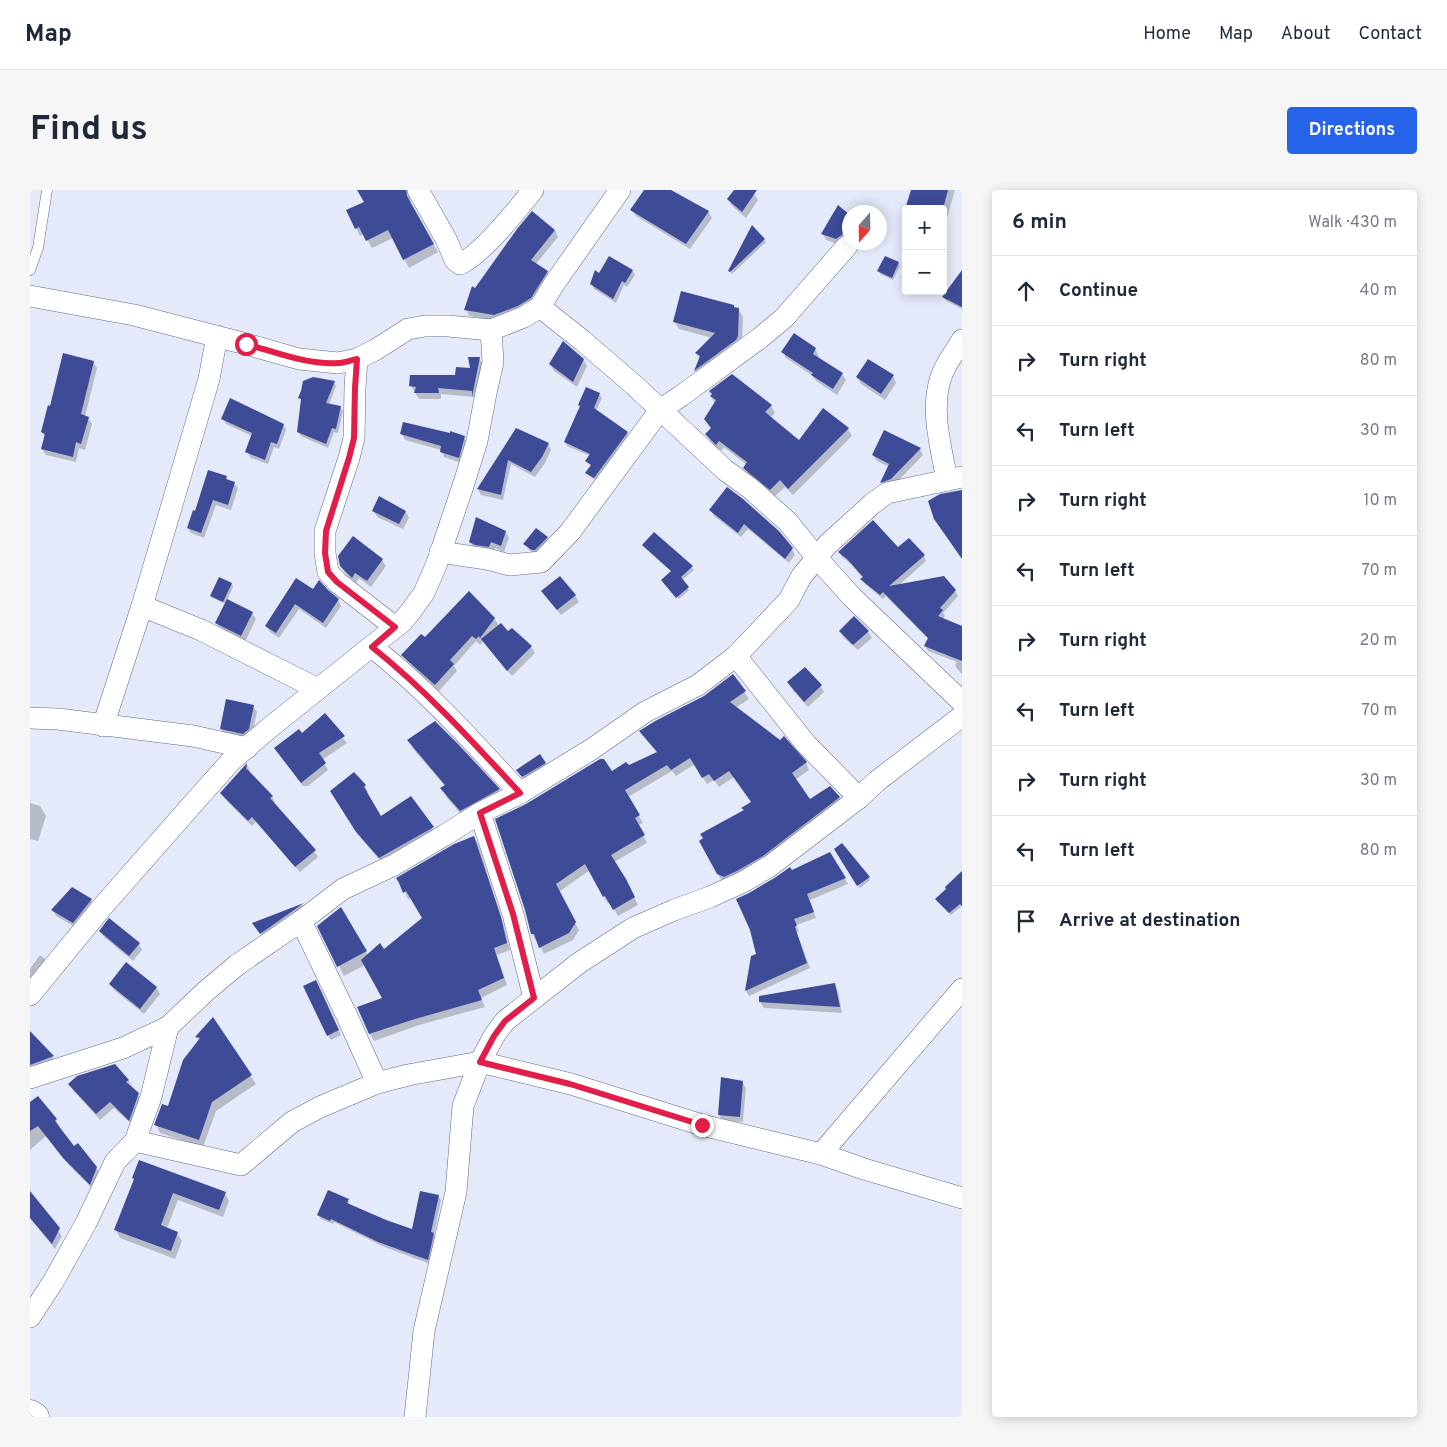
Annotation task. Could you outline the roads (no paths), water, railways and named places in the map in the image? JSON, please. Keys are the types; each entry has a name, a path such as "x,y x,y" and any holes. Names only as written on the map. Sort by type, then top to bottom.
{"street":[{"path":"418,190 446,239 455,260 460,264 482,248 533,190"},
{"path":"30,296 134,315 299,359 338,363 357,359 408,329 425,326 448,326 491,330 524,318 540,307 620,190"},
{"path":"440,552 510,565 541,562 570,532 660,410 760,338 784,318 844,250"},
{"path":"540,307 634,385 726,470 788,522 816,557 866,611 962,702"},
{"path":"30,995 103,906 232,760 395,627 411,611 424,593 459,500 477,441 493,362 491,330"},
{"path":"104,726 142,606 209,379 217,336"},
{"path":"30,1078 123,1048 168,1026 206,990 231,970 301,922 343,889 394,865 445,836 480,813 520,793 592,749 645,712 698,685 736,656 789,600 801,577 816,557 851,521 872,504 887,493 955,479 937,421 937,391 941,375 962,340"},
{"path":"357,359 354,438 326,531 325,553 328,572 337,582 395,627"},
{"path":"142,606 201,630 318,689"},
{"path":"372,647 453,721 520,793"},
{"path":"736,656 806,744 859,798"},
{"path":"415,1417 424,1331 456,1192 463,1106 480,1062 494,1036 505,1021 579,963 633,928 710,897 743,882 770,866 859,798 877,780 962,716"},
{"path":"30,718 193,736 247,748"},
{"path":"480,813 513,914 534,998"},
{"path":"301,922 377,1083"},
{"path":"821,1154 962,989"},
{"path":"30,1317 53,1282 86,1223 115,1162 135,1141 151,1096 168,1026"},
{"path":"135,1141 240,1165 292,1122 320,1106 377,1083 408,1075 480,1062 570,1084 702,1125 821,1154 864,1169 962,1198"},
{"path":"30,1414 35,1417"}],"lane":[{"path":"30,270 38,248 47,190"}]}
